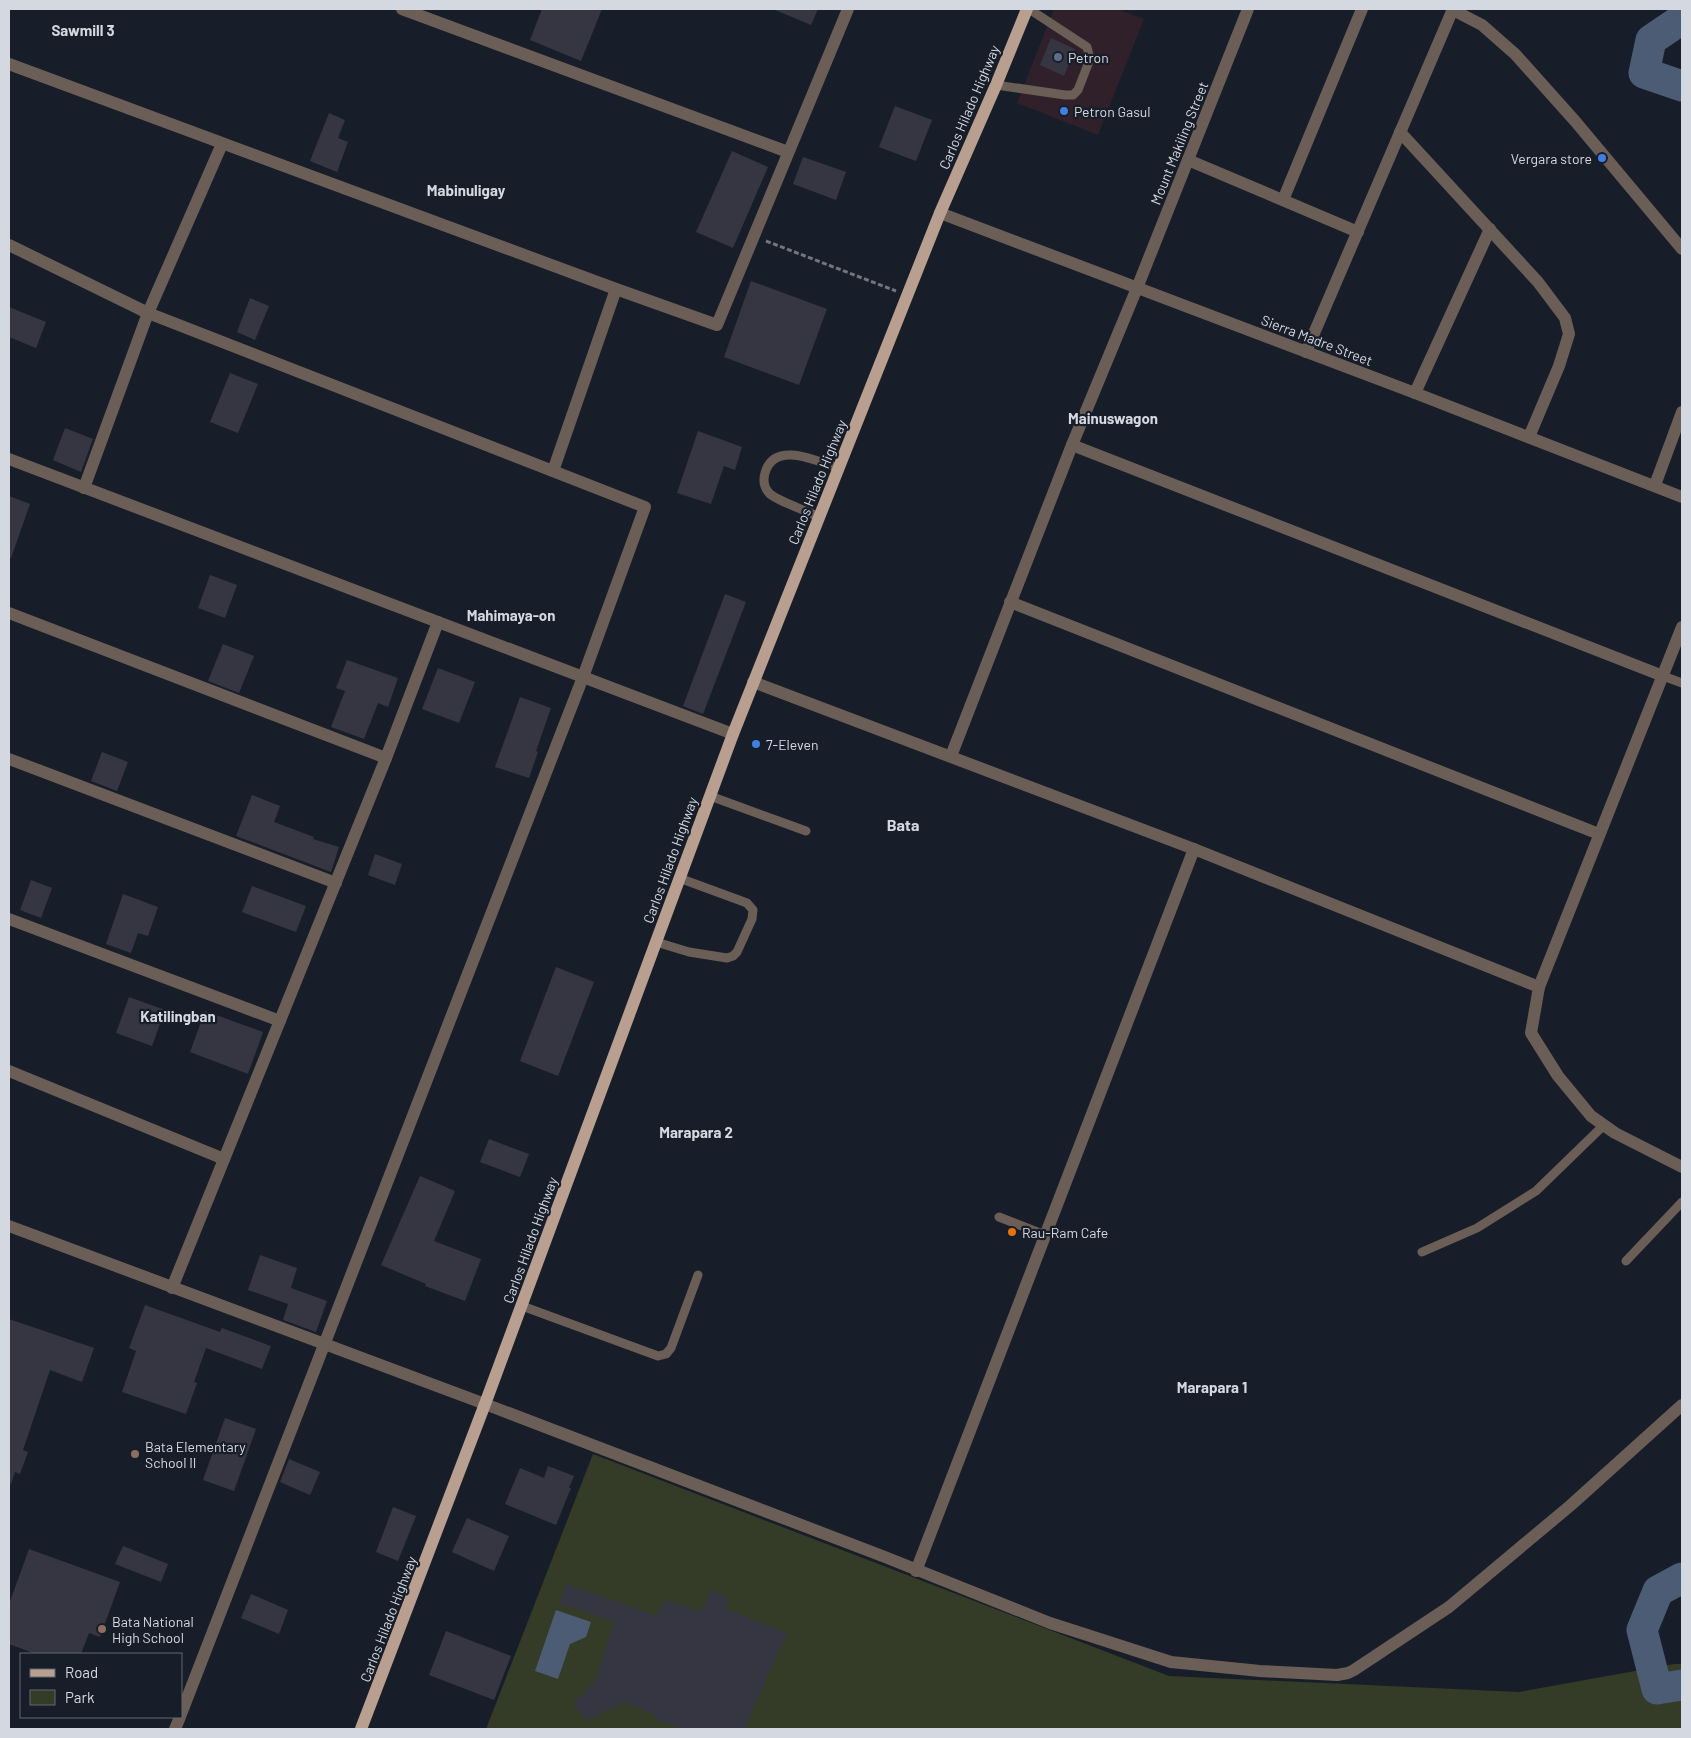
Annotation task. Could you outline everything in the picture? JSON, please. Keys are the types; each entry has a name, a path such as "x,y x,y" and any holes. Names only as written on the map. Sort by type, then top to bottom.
{"main road":[{"name":"Carlos Hilado Highway","path":"362,1729 522,1306 732,734 940,213 1028,9"}],"street":[{"path":"402,9 788,152"},
{"path":"9,64 717,325 848,9"},
{"name":"Mount Makiling Street","path":"951,756 1072,445 1137,288 1248,9"},
{"path":"1283,200 1362,9"},
{"path":"1306,352 1453,9 1482,24 1515,54 1575,121 1682,249"},
{"path":"1400,132 1538,282 1565,318 1570,334 1559,366 1529,437"},
{"path":"84,488 148,313 222,144"},
{"path":"1188,160 1358,232"},
{"name":"Sierra Madre Street","path":"940,213 1682,496"},
{"path":"1415,393 1490,229"},
{"path":"9,244 148,313 645,507 583,677 182,1712"},
{"path":"553,471 616,289"},
{"path":"1655,485 1682,412"},
{"path":"1072,445 1664,676"},
{"path":"9,460 732,734"},
{"path":"1010,602 1599,834"},
{"path":"9,613 386,758"},
{"path":"172,1288 386,758 438,622"},
{"path":"1682,627 1539,987 1532,1032 1558,1076 1590,1116 1615,1133 1682,1167"},
{"path":"753,682 1194,850 1539,987"},
{"path":"9,759 336,883"},
{"path":"916,1571 1194,850"},
{"path":"9,919 280,1021"},
{"path":"9,1071 224,1159"},
{"path":"9,1226 485,1404 1050,1623 1171,1662 1260,1671 1336,1675 1348,1673 1402,1640 1449,1607 1571,1505 1682,1405"}],"lane":[{"path":"996,85 1065,96 1073,95 1078,90 1090,58 1087,47 1028,9"},
{"path":"819,517 779,500 770,494 763,479 766,470 770,461 777,456 787,455 808,458 838,468"},
{"path":"1664,676 1682,683"},
{"path":"710,796 806,831"},
{"path":"656,942 689,952 727,958 737,952 752,919 753,910 747,903 679,878"},
{"path":"1422,1252 1477,1228 1536,1191 1604,1125"},
{"path":"1626,1261 1682,1202"},
{"path":"999,1217 1045,1235"},
{"path":"522,1306 658,1356 666,1354 670,1348 698,1275"}],"path":[{"path":"754,236 907,295"}],"shaded area":[{"path":"1054,9 1118,9 1144,19 1098,135 1017,103"}],"green space":[{"path":"593,1454 1169,1676 1519,1692 1682,1664 1682,1729 486,1729"}],"water":[{"path":"556,1610 591,1622 586,1637 570,1644 558,1679 535,1671"}],"building":[{"path":"542,9 602,9 581,61 530,40"},
{"path":"773,9 818,9 811,25"},
{"name":"Petron","path":"1051,38 1075,49 1064,76 1040,65"},
{"path":"895,106 932,120 916,161 879,147"},
{"path":"329,113 345,120 338,138 348,142 337,172 310,161"},
{"path":"732,151 768,167 733,248 696,232"},
{"path":"803,157 846,172 836,200 793,184"},
{"path":"751,281 827,309 799,385 724,357"},
{"path":"250,298 269,306 255,340 237,332"},
{"path":"9,307 46,322 36,348 9,337"},
{"path":"230,373 258,384 238,433 210,422"},
{"path":"65,428 93,439 81,472 53,460"},
{"path":"698,431 742,447 735,470 724,466 711,504 677,493"},
{"path":"9,496 30,504 11,558 9,558"},
{"path":"210,575 237,585 225,618 198,608"},
{"path":"725,594 746,602 703,714 683,706"},
{"path":"223,644 254,656 239,693 208,681"},
{"path":"347,660 398,678 388,707 378,703 364,739 331,727 345,691 336,688"},
{"path":"438,668 475,682 459,723 422,709"},
{"path":"520,697 551,708 529,778 495,767"},
{"path":"102,752 128,762 117,791 91,781"},
{"path":"252,795 280,806 274,822 314,837 313,839 339,847 331,872 236,836"},
{"path":"375,854 402,864 395,885 368,875"},
{"path":"31,880 52,888 41,918 20,910"},
{"path":"252,886 306,906 296,932 242,912"},
{"path":"123,894 158,907 148,936 138,933 131,953 106,944"},
{"path":"556,967 594,982 558,1076 520,1061"},
{"path":"129,997 165,1010 152,1046 116,1033"},
{"path":"205,1011 263,1032 248,1074 190,1052"},
{"path":"489,1139 529,1154 520,1177 480,1162"},
{"path":"420,1176 455,1191 434,1241 481,1259 465,1301 425,1286 426,1284 381,1265"},
{"path":"260,1255 297,1268 291,1288 327,1301 316,1332 283,1320 288,1304 248,1290"},
{"path":"145,1305 220,1332 222,1328 271,1346 262,1369 206,1348 194,1382 197,1383 186,1414 122,1392 136,1351 129,1348"},
{"path":"9,1319 94,1348 82,1382 50,1370 23,1450 28,1452 20,1474 15,1472 11,1484 9,1483"},
{"path":"225,1418 256,1429 234,1491 203,1480"},
{"path":"289,1459 320,1472 310,1495 280,1482"},
{"path":"548,1466 574,1476 556,1525 505,1504 520,1468 544,1478"},
{"path":"393,1507 416,1516 398,1561 376,1552"},
{"path":"467,1518 509,1536 494,1571 452,1552"},
{"path":"123,1546 168,1564 161,1582 115,1564"},
{"path":"29,1549 120,1582 100,1637 89,1633 81,1653 33,1653 9,1644 9,1604"},
{"path":"567,1584 656,1616 666,1600 701,1612 711,1590 729,1598 725,1609 787,1633 744,1729 683,1729 656,1720 653,1714 624,1702 587,1721 573,1702 584,1694 595,1680 615,1622 559,1603"},
{"path":"251,1594 288,1610 279,1634 241,1618"},
{"path":"446,1631 511,1656 494,1700 429,1675"}],"waterway":[{"path":"1682,19 1651,40 1644,73 1682,86"},
{"path":"1682,1578 1658,1591 1642,1630 1657,1689 1682,1685"}],"place":[{"name":"Petron","path":"1058,57"},
{"name":"Petron Gasul","path":"1064,111"},
{"name":"Vergara store","path":"1602,158"},
{"name":"7-Eleven","path":"756,744"},
{"name":"Rau-Ram Cafe","path":"1012,1232"},
{"name":"Bata Elementary School II","path":"135,1454"},
{"name":"Bata National High School","path":"102,1629"}],"district":[{"name":"Sawmill 3","path":"83,30"},
{"name":"Mabinuligay","path":"466,190"},
{"name":"Mainuswagon","path":"1113,418"},
{"name":"Mahimaya-on","path":"511,615"},
{"name":"Bata","path":"903,824"},
{"name":"Katilingban","path":"178,1016"},
{"name":"Marapara 2","path":"696,1132"},
{"name":"Marapara 1","path":"1212,1387"}]}
